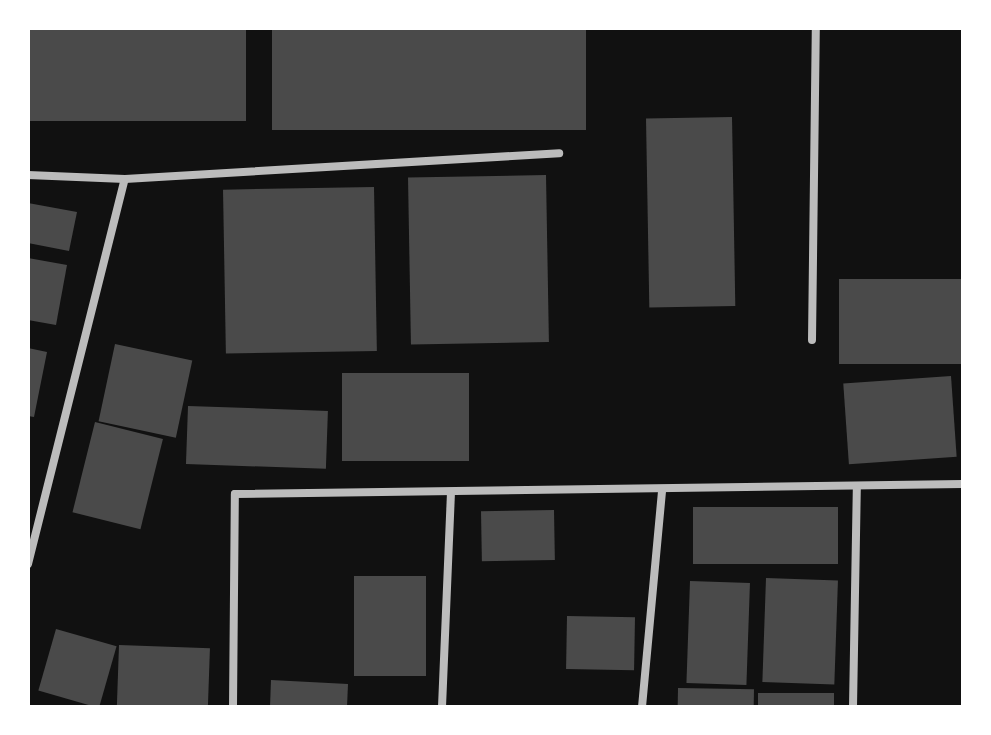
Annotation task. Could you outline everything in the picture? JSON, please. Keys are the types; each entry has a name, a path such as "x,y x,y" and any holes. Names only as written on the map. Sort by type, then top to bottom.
{"street":[{"path":"812,340 816,28"},
{"path":"28,175 125,179 559,153"},
{"path":"28,564 125,179"},
{"path":"233,707 235,494 963,484"},
{"path":"853,707 857,487"},
{"path":"642,707 662,490"},
{"path":"442,707 451,492"}],"building":[{"path":"28,28 246,28 246,121 28,121"},
{"path":"272,28 586,28 586,130 272,130"},
{"path":"732,117 735,306 649,307 646,119"},
{"path":"546,175 549,342 411,344 408,177"},
{"path":"374,187 377,351 226,354 223,190"},
{"path":"28,203 77,212 69,251 28,243"},
{"path":"28,258 67,265 56,325 28,320"},
{"path":"839,279 963,279 963,364 839,364"},
{"path":"115,344 192,360 176,438 99,421"},
{"path":"28,348 47,352 34,417 28,416"},
{"path":"342,373 469,373 469,461 342,461"},
{"path":"951,376 957,457 849,464 843,384"},
{"path":"188,406 328,411 326,469 186,464"},
{"path":"95,422 163,439 140,529 73,512"},
{"path":"693,507 838,507 838,564 693,564"},
{"path":"554,510 555,560 482,561 481,511"},
{"path":"354,576 426,576 426,676 354,676"},
{"path":"766,578 838,581 834,684 762,682"},
{"path":"690,581 750,583 746,685 686,683"},
{"path":"567,616 635,617 634,670 566,669"},
{"path":"56,629 117,646 99,707 38,691"},
{"path":"119,645 210,648 208,707 117,707"},
{"path":"271,680 348,684 347,707 270,707"},
{"path":"678,688 754,689 754,707 678,707"},
{"path":"758,693 834,693 834,707 758,707"}]}
